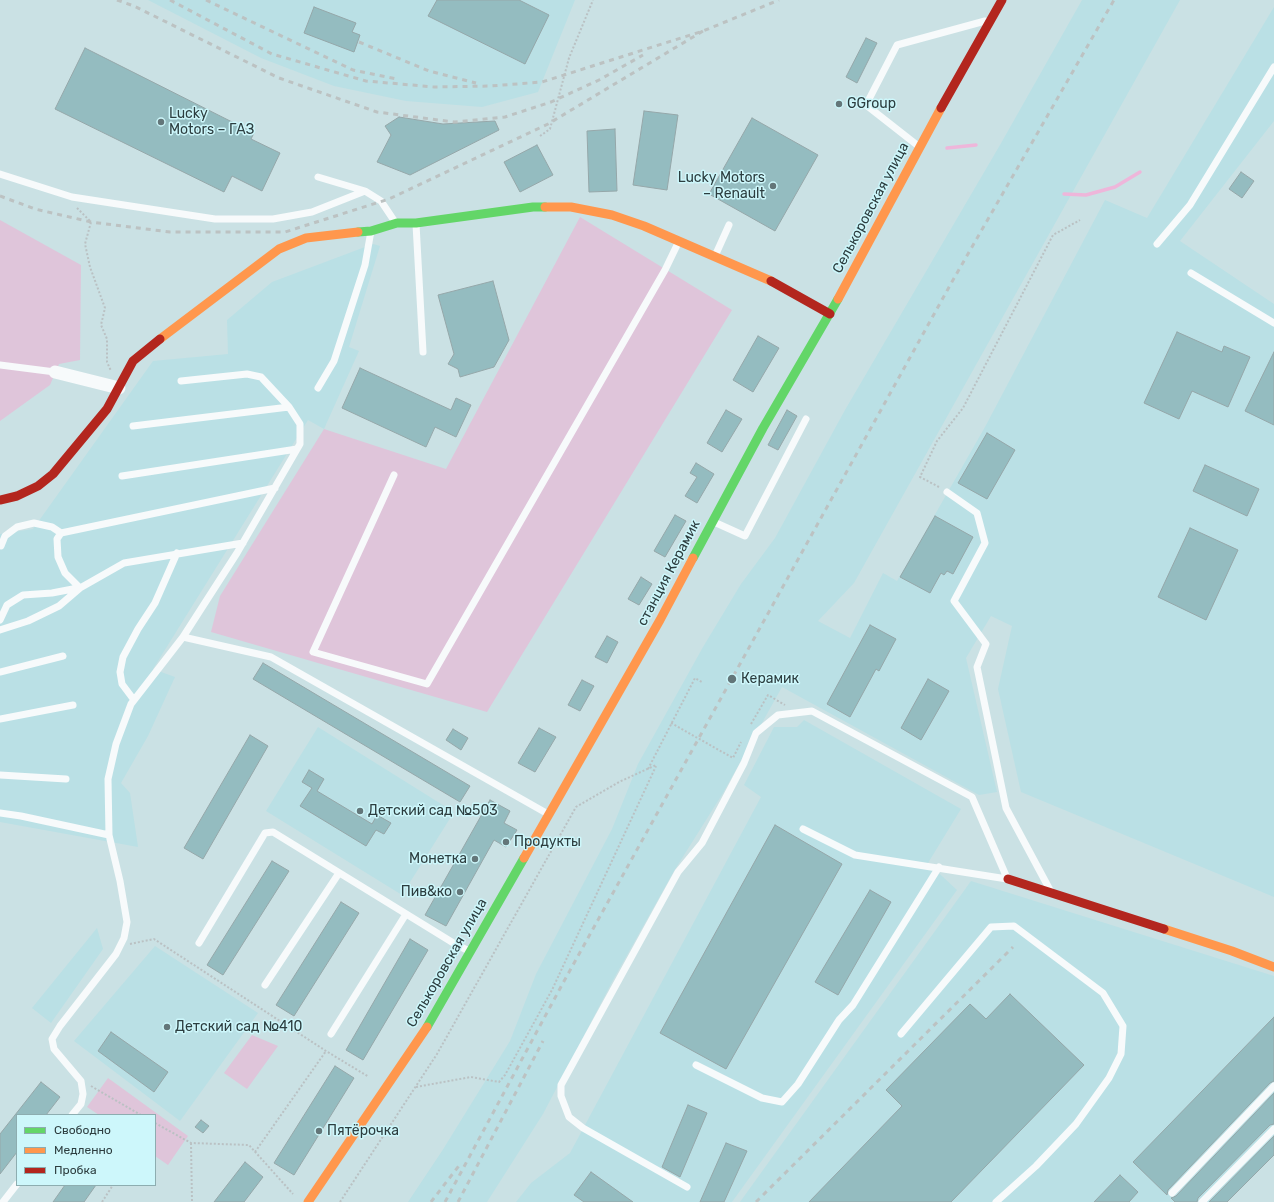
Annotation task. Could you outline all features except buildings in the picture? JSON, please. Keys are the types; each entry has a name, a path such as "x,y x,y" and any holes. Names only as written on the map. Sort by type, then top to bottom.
{"main road":[{"name":"Селькоровская улица","path":"763,428 830,314 919,147 989,20 1002,0"},
{"path":"0,500 17,496 38,486 53,474 107,409 133,361 144,351 279,249 306,238 338,233 371,231 397,224 416,224 533,207 571,207 612,215 644,226 775,283 830,314"},
{"name":"станция Керамик","path":"597,730 660,620 763,428"},
{"name":"Селькоровская улица","path":"308,1202 435,1015 597,730"},
{"path":"1008,879 1232,951 1274,967"}],"street":[{"path":"55,372 119,388"}],"lane":[{"path":"919,147 896,130 866,104 896,45 989,20"},
{"path":"1157,244 1190,205 1274,67"},
{"path":"0,174 72,197 215,219 273,219 312,212 365,191"},
{"path":"318,177 365,191 381,201 397,224"},
{"path":"416,224 423,352"},
{"path":"715,256 729,225"},
{"path":"318,388 334,361 365,265 371,231"},
{"path":"394,475 313,652 427,684 665,270 679,241"},
{"path":"1191,273 1274,323"},
{"path":"0,365 55,372"},
{"path":"73,1114 81,1104 83,1094 81,1081 54,1049 52,1039 60,1026 116,954 124,938 127,922 120,881 109,835 108,778 116,744 134,700 183,637 243,543 300,444 300,424 290,407 261,377 247,374 181,381"},
{"path":"133,426 290,407"},
{"path":"712,521 745,536 806,419"},
{"path":"122,476 297,449"},
{"path":"1,546 5,536 17,527 34,523 52,528 61,533 275,488"},
{"path":"948,492 977,513 985,543 954,601 986,644 977,667 1006,808 1052,893"},
{"path":"61,533 57,539 58,557 64,573 80,588"},
{"path":"0,630 28,621 59,606 80,588 124,563 243,543"},
{"path":"134,700 122,684 120,672 123,657 138,629 155,603 176,554"},
{"path":"0,620 7,605 23,595 52,593 80,588"},
{"path":"183,637 271,657 548,814"},
{"path":"0,672 63,656"},
{"path":"0,719 73,705"},
{"path":"687,1186 583,1128 568,1117 561,1096 561,1085 678,872 702,843 744,763 756,733 778,714 812,711 972,797 1008,879"},
{"path":"0,775 66,779"},
{"path":"0,813 21,816 109,835"},
{"path":"803,829 855,855 1008,879"},
{"path":"199,943 265,833 273,832 455,944 471,951"},
{"path":"696,1065 762,1098 782,1102 798,1084 839,1020 853,1005 939,867"},
{"path":"264,985 339,872"},
{"path":"331,1034 406,914"},
{"path":"901,1034 991,927 1014,926 1103,993 1123,1026 1121,1054 1108,1078 1076,1124 1036,1166 996,1202"},
{"path":"1172,1193 1274,1086"},
{"path":"1202,1202 1274,1129"},
{"path":"3,1202 16,1185"}],"path":[{"path":"540,136 550,129 568,58 593,0"},
{"path":"72,197 78,209 91,222 85,244 90,267 105,308 101,325 107,339 106,362 119,388"},
{"path":"948,492 920,477 937,441 963,408 1053,235 1080,220"},
{"path":"647,770 695,678 702,682"},
{"path":"755,717 768,695 783,702 791,713"},
{"path":"671,723 733,758"},
{"path":"340,1202 415,1087 437,1054 576,807 619,782 656,765 552,990 505,1075 499,1082 471,1077 415,1087"},
{"path":"120,947 154,939 326,1051 369,1077"},
{"path":"255,1152 326,1051"},
{"path":"81,1081 139,1114"},
{"path":"156,1124 191,1143 249,1145 293,1194"},
{"path":"191,1143 192,1202"},
{"path":"102,1202 112,1186"}],"shaded area":[{"path":"148,0 575,0 538,92 482,107 406,101 334,86 261,58"},
{"path":"1082,0 1180,0 854,583 818,621 850,638 883,573 897,581 985,427 1105,200 1147,218 1274,7 1274,121 1180,241 1274,304 1274,897 1021,792 998,689 1012,626 991,616 966,658 997,792 979,795 782,687 723,793 674,871 613,980 543,1114 487,1202 408,1202 442,1151 510,1041 536,974 612,829 638,764 703,647 741,584 775,538 845,410 1000,145"},
{"path":"580,217 732,310 487,712 211,632 220,596 324,429 446,469"},
{"path":"0,220 81,265 80,360 59,364 50,385 0,421"},
{"path":"373,244 380,246 349,347 359,351 324,429 308,420 153,669 175,677 148,736 121,783 130,793 138,847 0,822 0,534 33,529 153,361 228,354 227,320 272,282"},
{"path":"804,720 961,809 928,863 957,890 732,1202 516,1202 531,1183 570,1153 761,797 744,785 774,727 797,727"},
{"name":"Детский сад №503","path":"318,727 454,812 402,895 266,811"},
{"path":"971,881 1274,976 1274,1155 1227,1202 740,1202"},
{"path":"97,928 103,949 51,1023 32,1008"},
{"name":"Детский сад №410","path":"155,946 258,1013 180,1121 74,1041"},
{"path":"252,1035 278,1046 247,1089 224,1073"},
{"path":"108,1078 188,1136 168,1165 156,1157 156,1114 98,1114 87,1107"}],"waterway":[{"path":"947,148 976,145"},
{"path":"1064,194 1086,195 1115,187 1140,172"}],"railway":[{"path":"117,0 134,6 279,78 377,112 454,122 505,117 551,102 599,80 643,55"},
{"path":"170,0 272,54 366,81 434,87 490,86 542,82 703,31 779,0"},
{"path":"206,0 353,70 397,79"},
{"path":"445,1202 563,983 953,280 1114,0"},
{"path":"0,196 35,209 91,222 170,232 285,232 389,199 548,124 703,31"},
{"path":"359,42 429,71 476,83"},
{"path":"756,1202 1013,947"},
{"path":"458,1202 543,1041"},
{"path":"431,1202 461,1163"}],"traffic: fast":[{"path":"358,232 371,231 397,223 416,223 533,207 545,207"},
{"path":"693,558 763,428 838,299"},
{"path":"427,1027 524,858"}],"traffic: slow":[{"path":"838,299 941,108"},
{"path":"545,207 571,207 612,215 644,226 771,281"},
{"path":"160,339 279,249 306,238 358,232"},
{"path":"524,858 660,620 693,558"},
{"path":"1164,929 1232,951 1274,967"},
{"path":"308,1202 427,1027"}],"traffic: jam":[{"path":"941,108 1002,0"},
{"path":"771,281 830,314"},
{"path":"0,500 17,496 38,486 53,474 107,409 133,361 160,339"},
{"path":"1008,879 1164,929"}],"place":[{"name":"GGroup","path":"839,104"},
{"name":"Lucky Motors – ГАЗ","path":"161,122"},
{"name":"Lucky Motors – Renault","path":"773,186"},
{"name":"Керамик","path":"732,679"},
{"name":"Детский сад №503","path":"360,811"},
{"name":"Продукты","path":"506,842"},
{"name":"Монетка","path":"475,859"},
{"name":"Пив&ко","path":"460,892"},
{"name":"Детский сад №410","path":"167,1027"},
{"name":"Пятёрочка","path":"319,1131"}]}
